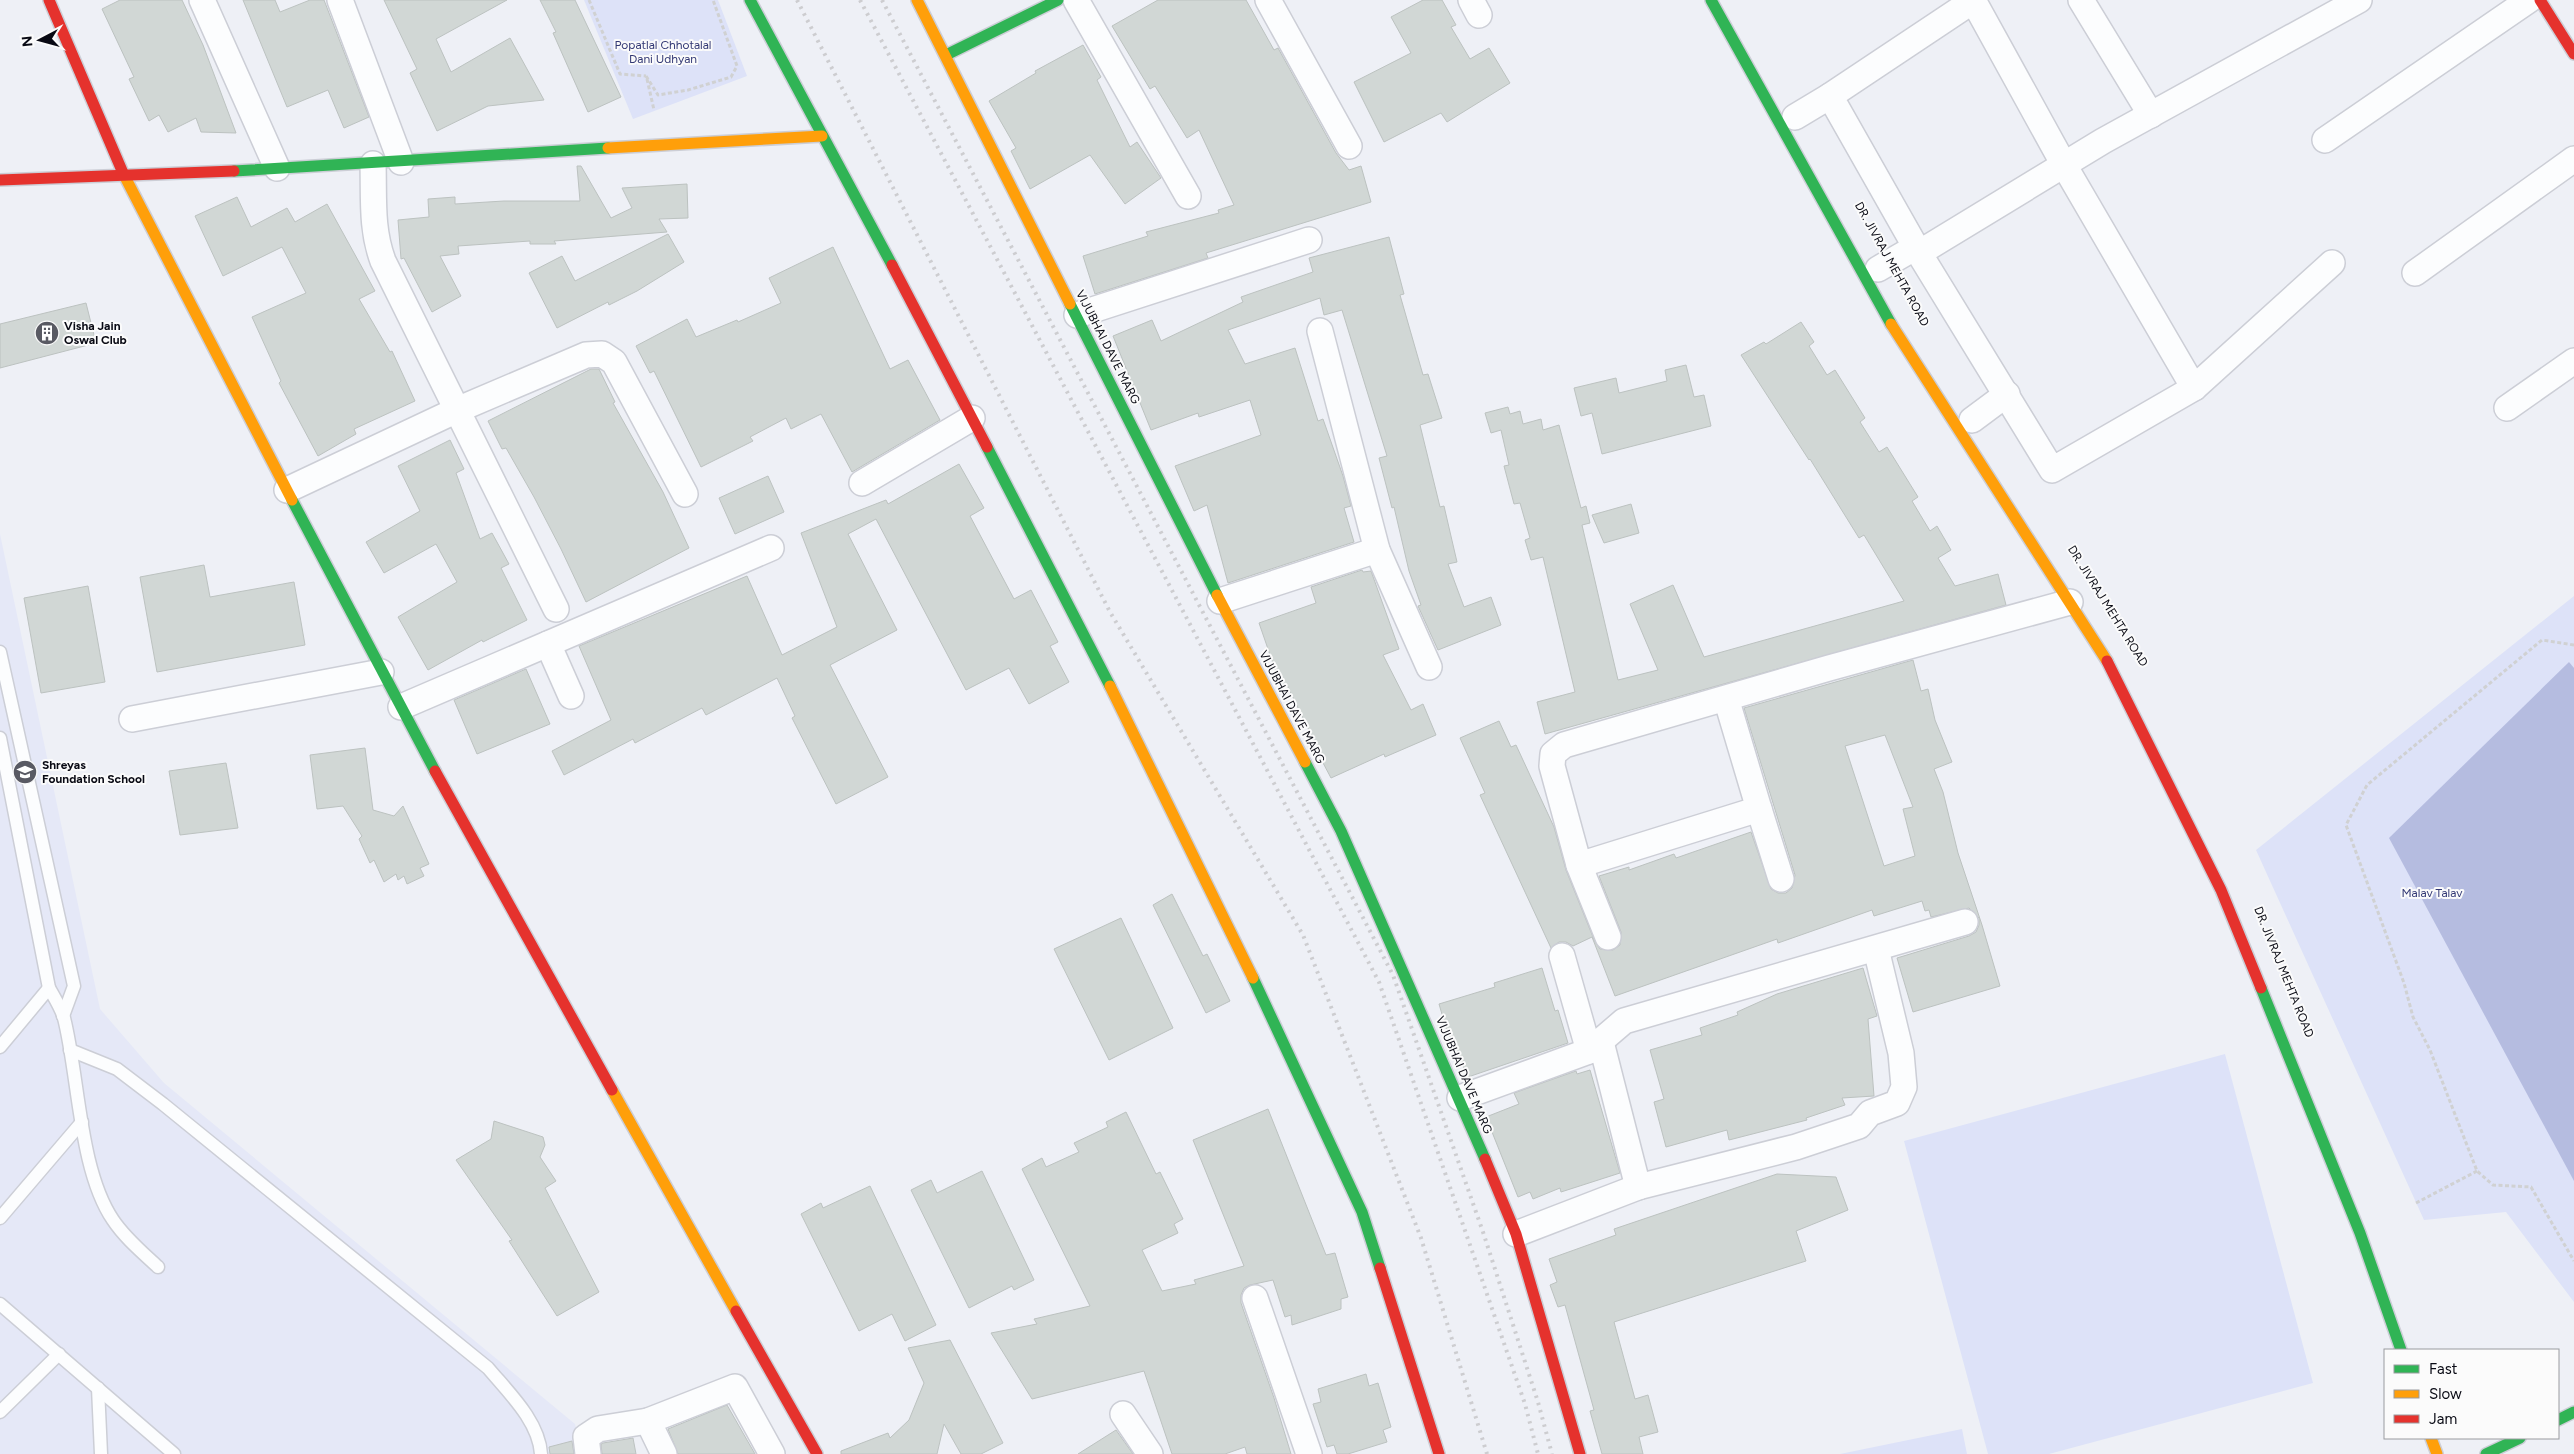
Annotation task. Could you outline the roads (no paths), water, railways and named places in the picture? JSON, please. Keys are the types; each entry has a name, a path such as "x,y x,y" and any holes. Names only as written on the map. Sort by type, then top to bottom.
{"street":[{"path":"49,0 125,177 381,672 512,913 817,1454"},
{"path":"202,0 277,168"},
{"path":"340,0 401,162"},
{"path":"750,0 1071,609 1227,923 1362,1212 1439,1454"},
{"name":"VIJUBHAI DAVE MARG","path":"917,0 1220,601 1342,831 1460,1098 1516,1234 1580,1454"},
{"path":"946,55 1058,0"},
{"path":"1076,0 1188,196"},
{"path":"1268,0 1349,146"},
{"path":"1711,0 1877,302 2115,673 2221,890 2360,1232 2401,1349"},
{"path":"1795,117 1830,96 1974,0 2064,165 2194,388"},
{"path":"2081,0 2151,115"},
{"path":"1878,269 1918,250 2151,115 2359,0"},
{"path":"2325,140 2528,0"},
{"path":"2540,0 2574,54"},
{"path":"1830,96 1918,250 2052,470 2194,388 2332,263"},
{"path":"0,180 125,177 373,164 744,138 822,136"},
{"path":"2414,273 2574,159"},
{"path":"373,164 373,224 382,261 556,609"},
{"path":"1077,315 1309,240"},
{"path":"1320,332 1377,550 1429,667"},
{"path":"287,490 457,410 586,355 602,354 614,362 684,494"},
{"path":"2507,408 2574,361"},
{"path":"1972,420 2007,394"},
{"path":"862,483 972,418"},
{"path":"401,707 770,548"},
{"path":"1220,601 1377,550"},
{"path":"1608,937 1579,865 1552,766 1553,754 1564,746 1829,668 2070,602"},
{"path":"548,644 571,696"},
{"path":"132,719 381,672"},
{"path":"1726,698 1781,879"},
{"path":"1579,865 1759,809"},
{"path":"1460,1098 1595,1046 1624,1021 1966,922"},
{"path":"1516,1234 1638,1187 1796,1147 1859,1126 1870,1112 1897,1103 1904,1087 1901,1053 1876,949"},
{"path":"1562,956 1595,1046 1638,1187"},
{"path":"1255,1298 1309,1454"},
{"path":"2408,1332 2414,1349"},
{"path":"588,1454 586,1437 598,1429 648,1420 735,1387 769,1368"},
{"path":"735,1387 772,1454"},
{"path":"2559,1420 2574,1412"},
{"path":"1123,1414 1150,1454"},
{"path":"648,1420 664,1454"},
{"path":"2431,1439 2436,1454"},
{"path":"2444,1439 2449,1454"},
{"path":"2486,1454 2518,1439"}],"lane":[{"path":"0,652 74,986 63,1016"},
{"path":"0,738 49,988 63,1016 82,1122 96,1184 113,1220 133,1244 158,1267"},
{"path":"36,915 57,911"},
{"path":"0,1047 49,988"},
{"path":"70,1050 117,1069 163,1104 488,1368 522,1409 540,1442 541,1454"},
{"path":"0,1218 82,1122"},
{"path":"0,1304 174,1454"},
{"path":"0,1412 58,1354"},
{"path":"98,1388 102,1454"}],"water":[{"path":"2569,662 2574,668 2574,1181 2389,838"}],"railway":[{"path":"797,0 1110,612 1303,935 1421,1238 1487,1454"},
{"path":"860,0 1379,982 1525,1404 1538,1454"},
{"path":"882,0 1393,975 1483,1232 1538,1402 1552,1454"}],"place":[{"name":"Visha Jain Oswal Club","path":"47,333"},
{"name":"Shreyas Foundation School","path":"25,772"}],"park label":[{"name":"Popatlal Chhotalal Dani Udhyan","path":"663,52"},
{"name":"Malav Talav","path":"2432,893"}]}
